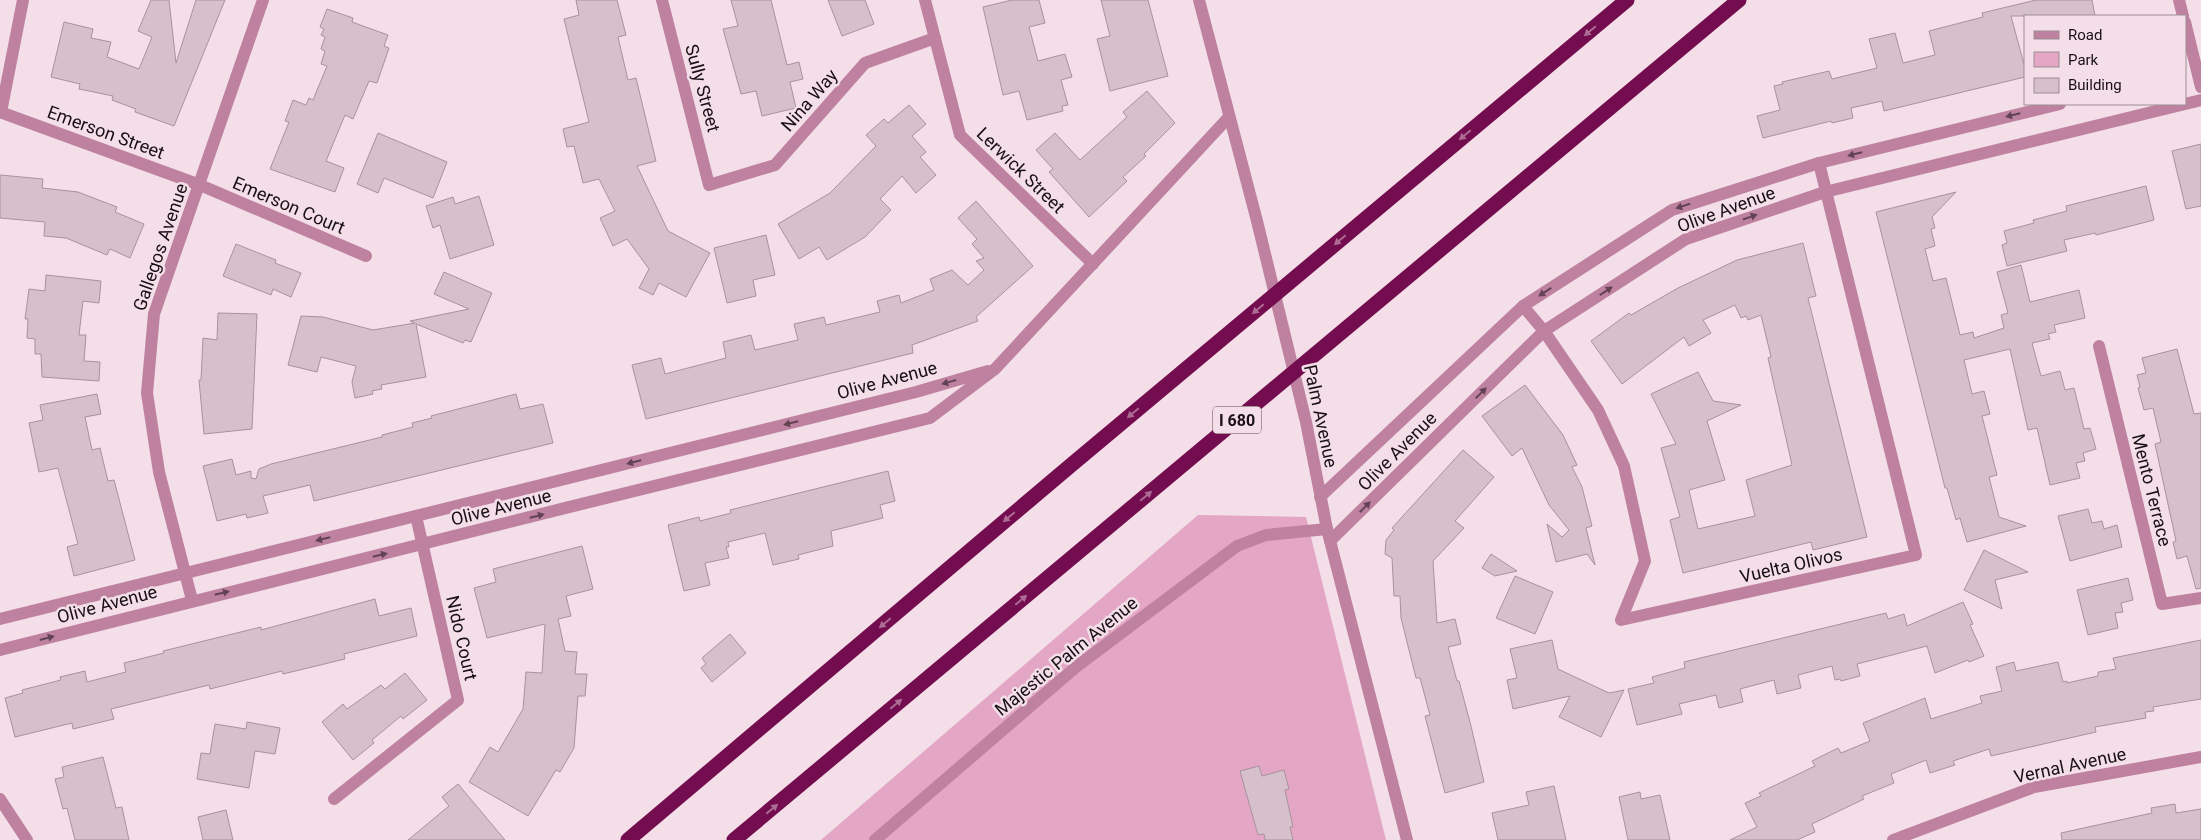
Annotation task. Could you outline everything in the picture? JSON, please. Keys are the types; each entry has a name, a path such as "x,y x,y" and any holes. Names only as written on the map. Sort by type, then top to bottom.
{"highway":[{"path":"628,840 1070,466 1627,0"},
{"name":"I 680","path":"734,840 1739,0"}],"street":[{"path":"1,112 23,0"},
{"name":"Gallegos Avenue","path":"192,600 159,472 147,393 154,314 263,0"},
{"name":"Sully Street","path":"662,0 710,185"},
{"name":"Lerwick Street","path":"925,0 960,135 1093,264"},
{"name":"Palm Avenue","path":"1199,0 1228,118 1257,221 1306,422 1329,535 1407,840"},
{"path":"2179,0 2183,15"},
{"path":"2186,27 2194,71 2201,87"},
{"name":"Nina Way","path":"710,185 775,165 865,63 935,38"},
{"name":"Olive Avenue","path":"2186,104 2201,100"},
{"name":"Olive Avenue","path":"1320,497 1523,306 1672,210 1819,163 2056,105"},
{"name":"Olive Avenue","path":"1329,535 1544,332 1686,239 1825,192 2181,105"},
{"name":"Emerson Street","path":"1,112 200,185"},
{"name":"Olive Avenue","path":"0,650 192,600 423,545 930,418 995,369 1228,118"},
{"name":"Vuelta Olivos","path":"1523,306 1544,332 1598,410 1624,466 1645,561 1621,620 1916,555 1819,163"},
{"name":"Emerson Court","path":"200,185 366,256"},
{"name":"Mento Terrace","path":"2099,346 2162,604 2201,598"},
{"name":"Olive Avenue","path":"0,619 916,392 995,369"},
{"name":"Nido Court","path":"334,799 458,700 416,516"},
{"name":"Majestic Palm Avenue","path":"875,840 1076,667 1237,546 1266,534 1296,531 1329,535"},
{"name":"Vernal Avenue","path":"1893,840 2034,787 2201,757"},
{"path":"0,799 27,840"}],"green space":[{"path":"1198,515 1306,517 1386,840 821,840"}],"building":[{"path":"151,0 169,0 176,63 196,0 225,0 174,126 135,112 136,109 112,100 113,96 79,89 80,84 51,77 64,22 93,29 91,38 111,42 107,57 139,69 152,37 138,31"},
{"path":"576,0 617,0 626,35 618,37 628,80 636,78 656,161 637,166 668,231 710,253 686,297 659,283 653,295 639,288 649,269 627,239 613,246 600,218 615,211 599,179 583,183 574,146 567,147 563,129 589,122 564,19 579,15"},
{"path":"731,0 771,0 787,65 799,62 803,79 790,82 796,108 762,116 756,91 741,94 723,29 738,26"},
{"path":"828,0 865,0 874,24 842,36"},
{"path":"1012,0 1039,0 1045,23 1029,27 1038,61 1065,54 1072,77 1061,80 1068,105 1062,106 1063,111 1027,120 1019,91 1003,95 983,7"},
{"path":"1101,0 1148,0 1168,76 1110,91 1097,39 1110,36"},
{"path":"2036,0 2092,0 2095,15 2011,16 2024,64 2024,77 1884,111 1882,101 1851,108 1853,118 1832,123 1831,121 1763,138 1757,116 1780,110 1774,86 1783,84 1782,82 1829,71 1832,79 1877,68 1869,39 1895,33 1903,63 1935,55 1929,31 1983,17 1982,13"},
{"path":"327,9 353,18 352,22 388,35 384,46 389,48 377,83 369,81 353,119 345,115 326,161 344,168 335,192 270,169 289,122 285,121 293,100 306,105 309,98 313,100 327,66 321,64 325,51 321,49 325,37 321,35 324,29 320,27"},
{"path":"1147,91 1175,123 1144,154 1146,156 1123,177 1127,181 1089,217 1049,172 1053,169 1036,150 1055,133 1080,160 1127,117 1123,112"},
{"path":"909,105 926,124 912,136 926,152 920,157 936,175 916,193 902,176 880,199 891,210 865,237 827,260 819,247 799,259 778,224 830,193 876,146 866,135 884,119 888,123"},
{"path":"378,133 447,162 433,198 384,178 378,193 357,184"},
{"path":"2201,144 2201,206 2186,209 2172,151"},
{"path":"0,175 43,179 42,188 78,192 117,207 115,212 144,224 130,258 110,249 107,255 66,238 44,236 45,222 0,218"},
{"path":"2146,186 2154,220 2096,235 2095,233 2064,240 2067,251 2007,266 2002,245 2007,243 2004,231 2034,223 2033,220 2067,211 2066,206"},
{"path":"1956,192 1932,217 1935,228 1931,229 1935,246 1925,249 1933,281 1946,278 1960,335 1973,332 1974,338 2004,328 2001,315 2008,313 1997,272 2021,265 2030,302 2079,290 2085,318 2054,325 2056,332 2048,334 2050,339 2032,343 2041,376 2060,371 2065,390 2074,388 2084,429 2090,428 2096,449 2083,453 2085,461 2076,463 2080,478 2050,485 2037,428 2028,430 2010,349 1964,360 1972,394 1984,391 1990,414 1982,416 1997,475 1989,477 1999,517 2026,526 1967,542 1960,518 1956,520 1947,488 1945,488 1876,212"},
{"path":"479,196 494,245 450,259 440,225 433,228 426,206 453,197 455,204"},
{"path":"976,201 1033,266 976,317 978,321 912,345 913,353 646,419 632,365 661,358 665,374 726,358 723,342 751,335 755,350 798,340 794,324 824,317 826,325 880,312 877,301 899,295 901,303 934,290 930,279 952,270 968,285 984,270 976,261 984,258 972,244 977,239 958,218"},
{"path":"766,235 775,275 753,280 756,296 727,303 714,248"},
{"path":"1803,243 1816,296 1808,298 1867,537 1813,550 1811,542 1683,573 1670,520 1680,517 1661,448 1676,444 1651,394 1698,372 1713,401 1741,405 1707,421 1725,480 1689,490 1698,529 1755,516 1746,480 1792,465 1768,358 1771,357 1761,315 1748,320 1746,316 1741,318 1735,305 1703,320 1711,333 1689,346 1684,337 1622,384 1591,341 1629,313 1631,315 1678,288 1737,260"},
{"path":"236,244 276,260 275,263 301,273 291,297 273,289 271,295 223,276"},
{"path":"444,272 492,293 471,342 465,340 463,343 416,324 426,377 381,385 382,389 372,391 373,394 355,398 352,382 356,366 321,357 317,372 288,365 301,316 323,317 373,330 415,323 410,321 469,309 434,294"},
{"path":"46,275 101,281 99,303 83,301 79,335 86,335 84,361 100,362 99,381 42,377 41,354 35,354 35,339 27,338 28,319 25,319 29,289 45,291"},
{"path":"218,313 257,314 252,429 204,434 199,380 201,380 203,338 217,340"},
{"path":"2177,349 2194,414 2201,413 2201,588 2196,589 2187,556 2177,559 2173,542 2176,541 2155,444 2161,442 2153,408 2144,410 2138,388 2140,387 2137,375 2146,373 2142,358"},
{"path":"1525,385 1563,435 1577,465 1572,467 1582,487 1592,526 1586,528 1595,565 1587,554 1556,562 1547,524 1562,537 1569,530 1549,505 1522,448 1512,456 1482,416"},
{"path":"97,394 101,414 85,417 92,450 100,448 108,481 114,480 135,560 74,576 67,547 78,544 58,468 39,472 29,423 43,420 40,405"},
{"path":"516,394 520,409 543,404 553,443 314,501 310,485 263,496 268,513 247,518 246,514 217,521 203,466 232,459 236,475 251,471 251,478 256,479 259,469 271,464 382,437 382,435 413,427 412,423 432,418 431,416"},
{"path":"1463,450 1494,477 1455,521 1464,528 1433,561 1437,623 1455,619 1461,644 1448,647 1471,726 1484,782 1445,793 1425,716 1430,715 1420,678 1416,678 1401,618 1400,596 1394,596 1392,558 1385,554 1386,540 1394,530 1392,528"},
{"path":"888,471 895,501 880,505 883,518 831,531 833,546 798,555 799,559 773,565 765,533 728,542 729,547 726,547 729,558 705,563 710,585 684,591 668,525 699,517 700,521 731,513 730,510"},
{"path":"2088,509 2092,523 2102,521 2104,529 2117,525 2122,547 2070,561 2058,516"},
{"path":"582,546 593,589 566,596 571,616 558,619 565,651 577,652 575,674 587,674 585,696 578,696 574,748 560,772 556,770 528,816 469,782 490,747 498,752 523,709 526,672 542,673 545,624 487,638 474,588 496,582 493,569"},
{"path":"1984,550 2028,572 1995,580 2002,609 1964,590"},
{"path":"1491,554 1517,571 1495,576 1482,568"},
{"path":"1515,576 1553,592 1535,634 1496,618"},
{"path":"2128,578 2133,600 2121,603 2123,612 2115,613 2118,628 2088,635 2077,590"},
{"path":"375,599 379,616 411,608 417,636 344,654 345,659 283,674 282,671 210,689 209,685 111,709 114,719 73,729 72,723 15,737 5,698 23,693 22,690 61,680 60,677 85,671 87,682 126,672 124,663 164,653 163,651 261,627 261,630"},
{"path":"1963,602 1973,624 1970,625 1984,656 1969,662 1968,660 1935,673 1927,646 1857,664 1860,676 1841,681 1840,679 1835,680 1832,666 1798,675 1801,688 1777,694 1774,680 1740,689 1743,702 1719,708 1716,695 1679,704 1682,714 1637,725 1628,689 1654,683 1652,677 1685,668 1684,662 1886,613 1888,619 1904,614 1907,626"},
{"path":"730,634 746,653 712,682 701,668 706,664 702,658"},
{"path":"1552,640 1558,669 1609,693 1624,690 1601,737 1559,717 1570,696 1513,709 1507,680 1517,678 1510,649"},
{"path":"2201,640 2201,699 2153,707 2154,711 2145,712 2146,718 2095,727 2096,732 1991,756 1989,749 1953,761 1955,765 1930,773 1926,760 1891,774 1894,783 1862,796 1864,799 1812,824 1815,832 1797,840 1730,840 1757,827 1745,803 1761,796 1759,793 1815,766 1812,761 1838,748 1841,753 1870,741 1863,723 1925,698 1931,719 1982,703 1980,696 2002,691 1996,667 2014,662 2016,671 2058,662 2063,682 2067,681 2067,683 2098,676 2098,672 2116,669 2113,658"},
{"path":"405,673 427,700 403,719 401,716 372,740 374,743 353,760 322,722 343,704 347,709 381,685 385,689"},
{"path":"247,722 280,728 275,754 255,751 249,788 197,779 201,753 210,754 215,724 246,729"},
{"path":"103,757 116,808 122,807 129,840 75,840 67,808 63,809 55,779 64,777 62,767"},
{"path":"1259,766 1262,776 1284,770 1289,789 1285,790 1293,827 1290,827 1293,840 1265,840 1264,834 1258,835 1240,771"},
{"path":"458,784 505,840 408,840 449,806 442,797"},
{"path":"1554,786 1566,840 1498,840 1492,813 1529,805 1526,792"},
{"path":"1640,792 1641,799 1660,795 1670,840 1628,840 1619,797"},
{"path":"2175,804 2176,813 2201,809 2201,840 2062,840 2061,833 2152,813 2151,808"},
{"path":"226,810 233,840 203,840 198,817"}]}
